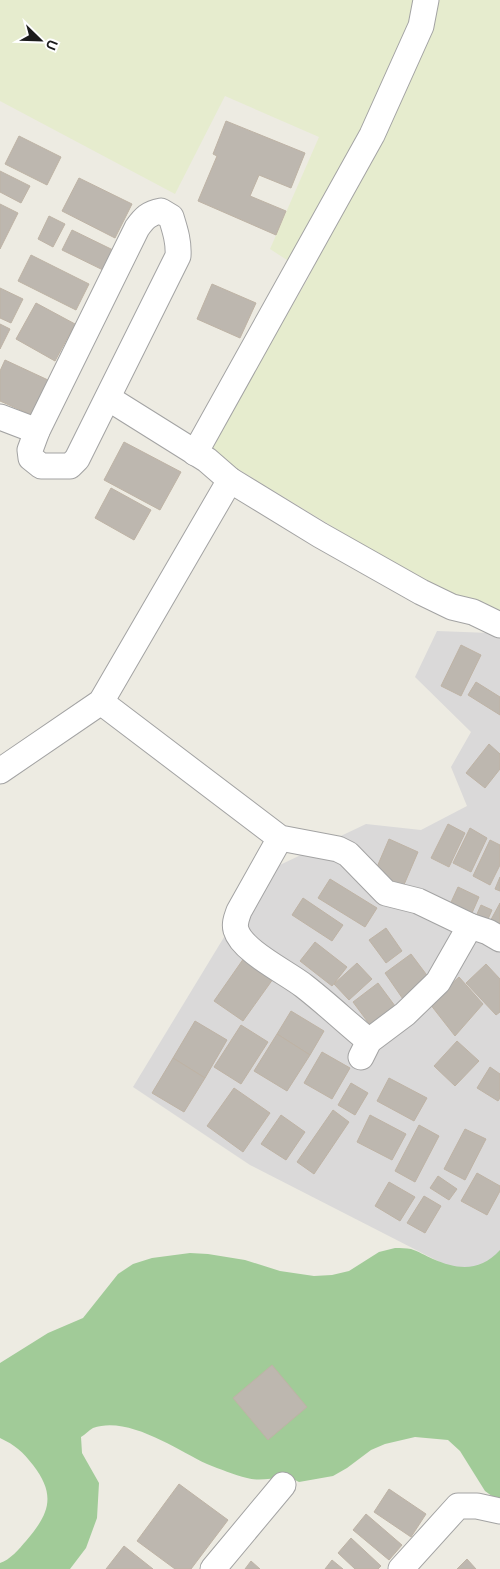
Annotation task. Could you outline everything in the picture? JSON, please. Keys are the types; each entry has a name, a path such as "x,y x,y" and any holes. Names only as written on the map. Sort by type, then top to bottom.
{"street":[{"path":"195,453 372,135 421,26 426,0"},
{"path":"161,211 171,217 177,236 178,256 77,459 70,466 41,466 31,458 30,450 37,431 137,228 152,212 161,211"},
{"path":"108,398 207,460 230,480 320,535 421,592 452,607 473,612 500,625"},
{"path":"0,417 37,431"},
{"path":"0,771 101,702 230,480"},
{"path":"101,702 280,838 338,849 348,854 386,893 418,901 500,939"},
{"path":"280,838 239,911 235,921 235,928 238,935 252,951 304,986 365,1049 438,982 470,926"},
{"path":"213,1569 283,1485"},
{"path":"401,1569 458,1506 478,1506 500,1511"}],"shaded area":[{"path":"437,631 490,633 500,638 500,1257 469,1277 250,1165 133,1087 263,873 366,824 421,830 467,806 451,767 471,732 415,677"}],"green space":[{"path":"0,0 500,0 500,615 452,599 208,451 310,275 270,249 319,137 225,96 175,194 0,101"},
{"path":"395,1248 411,1249 442,1263 460,1267 468,1267 485,1262 500,1250 500,1502 485,1491 460,1451 448,1440 415,1437 385,1444 371,1450 333,1476 299,1482 287,1478 254,1479 242,1477 207,1464 137,1430 107,1425 93,1428 81,1437 82,1453 99,1483 97,1518 86,1548 70,1569 0,1569 0,1563 17,1551 40,1522 45,1513 47,1495 40,1476 29,1460 14,1446 0,1438 0,1363 48,1333 83,1318 118,1274 133,1264 152,1258 190,1253 208,1254 245,1260 280,1271 314,1276 332,1275 349,1271 379,1252"}],"building":[{"path":"226,121 305,153 291,188 259,175 250,196 286,211 276,235 198,201 217,156 213,154"},
{"path":"19,136 61,157 47,185 5,164"},
{"path":"0,171 30,186 21,203 0,192"},
{"path":"79,178 132,204 115,238 62,211"},
{"path":"0,204 18,213 0,249"},
{"path":"49,216 65,224 53,247 38,239"},
{"path":"72,230 113,250 103,270 62,250"},
{"path":"31,255 89,284 76,310 18,281"},
{"path":"212,284 256,303 240,338 197,319"},
{"path":"0,288 23,299 11,323 0,318"},
{"path":"36,303 75,324 55,361 16,339"},
{"path":"0,324 10,329 0,349"},
{"path":"5,360 48,380 32,415 0,401 0,371"},
{"path":"124,442 181,472 160,510 104,480"},
{"path":"111,488 151,510 134,540 95,518"},
{"path":"461,645 481,655 461,696 441,686"},
{"path":"476,682 500,697 500,715 468,695"},
{"path":"489,744 500,754 500,769 485,788 466,773"},
{"path":"448,824 465,833 449,867 431,858"},
{"path":"470,828 487,838 471,872 453,863"},
{"path":"389,839 418,852 403,887 374,874"},
{"path":"490,840 500,845 500,865 490,885 473,876"},
{"path":"500,877 500,891 495,889"},
{"path":"330,879 377,908 365,927 318,898"},
{"path":"458,887 479,897 468,922 447,911"},
{"path":"303,898 343,925 332,941 292,915"},
{"path":"500,903 500,935 487,927"},
{"path":"481,905 492,910 484,928 473,923"},
{"path":"386,928 402,951 386,963 369,940"},
{"path":"315,942 347,967 332,986 300,961"},
{"path":"411,954 432,982 405,1002 385,973"},
{"path":"244,958 273,979 243,1021 214,1001"},
{"path":"357,963 372,979 349,1000 334,984"},
{"path":"486,964 500,979 500,1012 496,1015 466,983"},
{"path":"459,977 483,1004 455,1036 430,1004"},
{"path":"378,983 395,1006 370,1025 353,1002"},
{"path":"291,1011 324,1031 310,1055 277,1034"},
{"path":"195,1021 227,1040 205,1078 173,1058"},
{"path":"241,1025 268,1042 241,1084 214,1067"},
{"path":"277,1034 310,1055 287,1091 254,1071"},
{"path":"457,1041 479,1061 455,1086 434,1066"},
{"path":"322,1052 350,1068 332,1099 304,1083"},
{"path":"173,1058 205,1078 184,1112 152,1093"},
{"path":"490,1067 500,1074 500,1098 498,1101 477,1088"},
{"path":"389,1078 427,1098 414,1121 377,1101"},
{"path":"351,1083 368,1093 355,1115 338,1105"},
{"path":"234,1088 270,1113 243,1152 207,1126"},
{"path":"333,1110 349,1122 314,1174 297,1162"},
{"path":"281,1115 305,1132 286,1160 261,1144"},
{"path":"370,1115 406,1134 392,1160 357,1142"},
{"path":"419,1125 439,1136 415,1182 395,1171"},
{"path":"465,1129 486,1139 465,1180 444,1169"},
{"path":"477,1173 500,1186 500,1191 487,1215 461,1201"},
{"path":"438,1176 457,1189 449,1200 430,1188"},
{"path":"389,1182 415,1197 400,1221 375,1206"},
{"path":"424,1196 441,1206 425,1233 407,1223"},
{"path":"272,1365 307,1407 268,1440 233,1398"},
{"path":"179,1484 228,1520 191,1569 175,1569 137,1541"},
{"path":"389,1489 426,1514 411,1537 374,1512"},
{"path":"366,1514 402,1545 389,1560 353,1530"},
{"path":"351,1538 381,1566 378,1569 355,1569 338,1553"},
{"path":"124,1546 153,1569 106,1569"},
{"path":"467,1559 476,1569 457,1569"},
{"path":"332,1560 343,1569 325,1569"},
{"path":"251,1561 260,1569 245,1569"}]}
